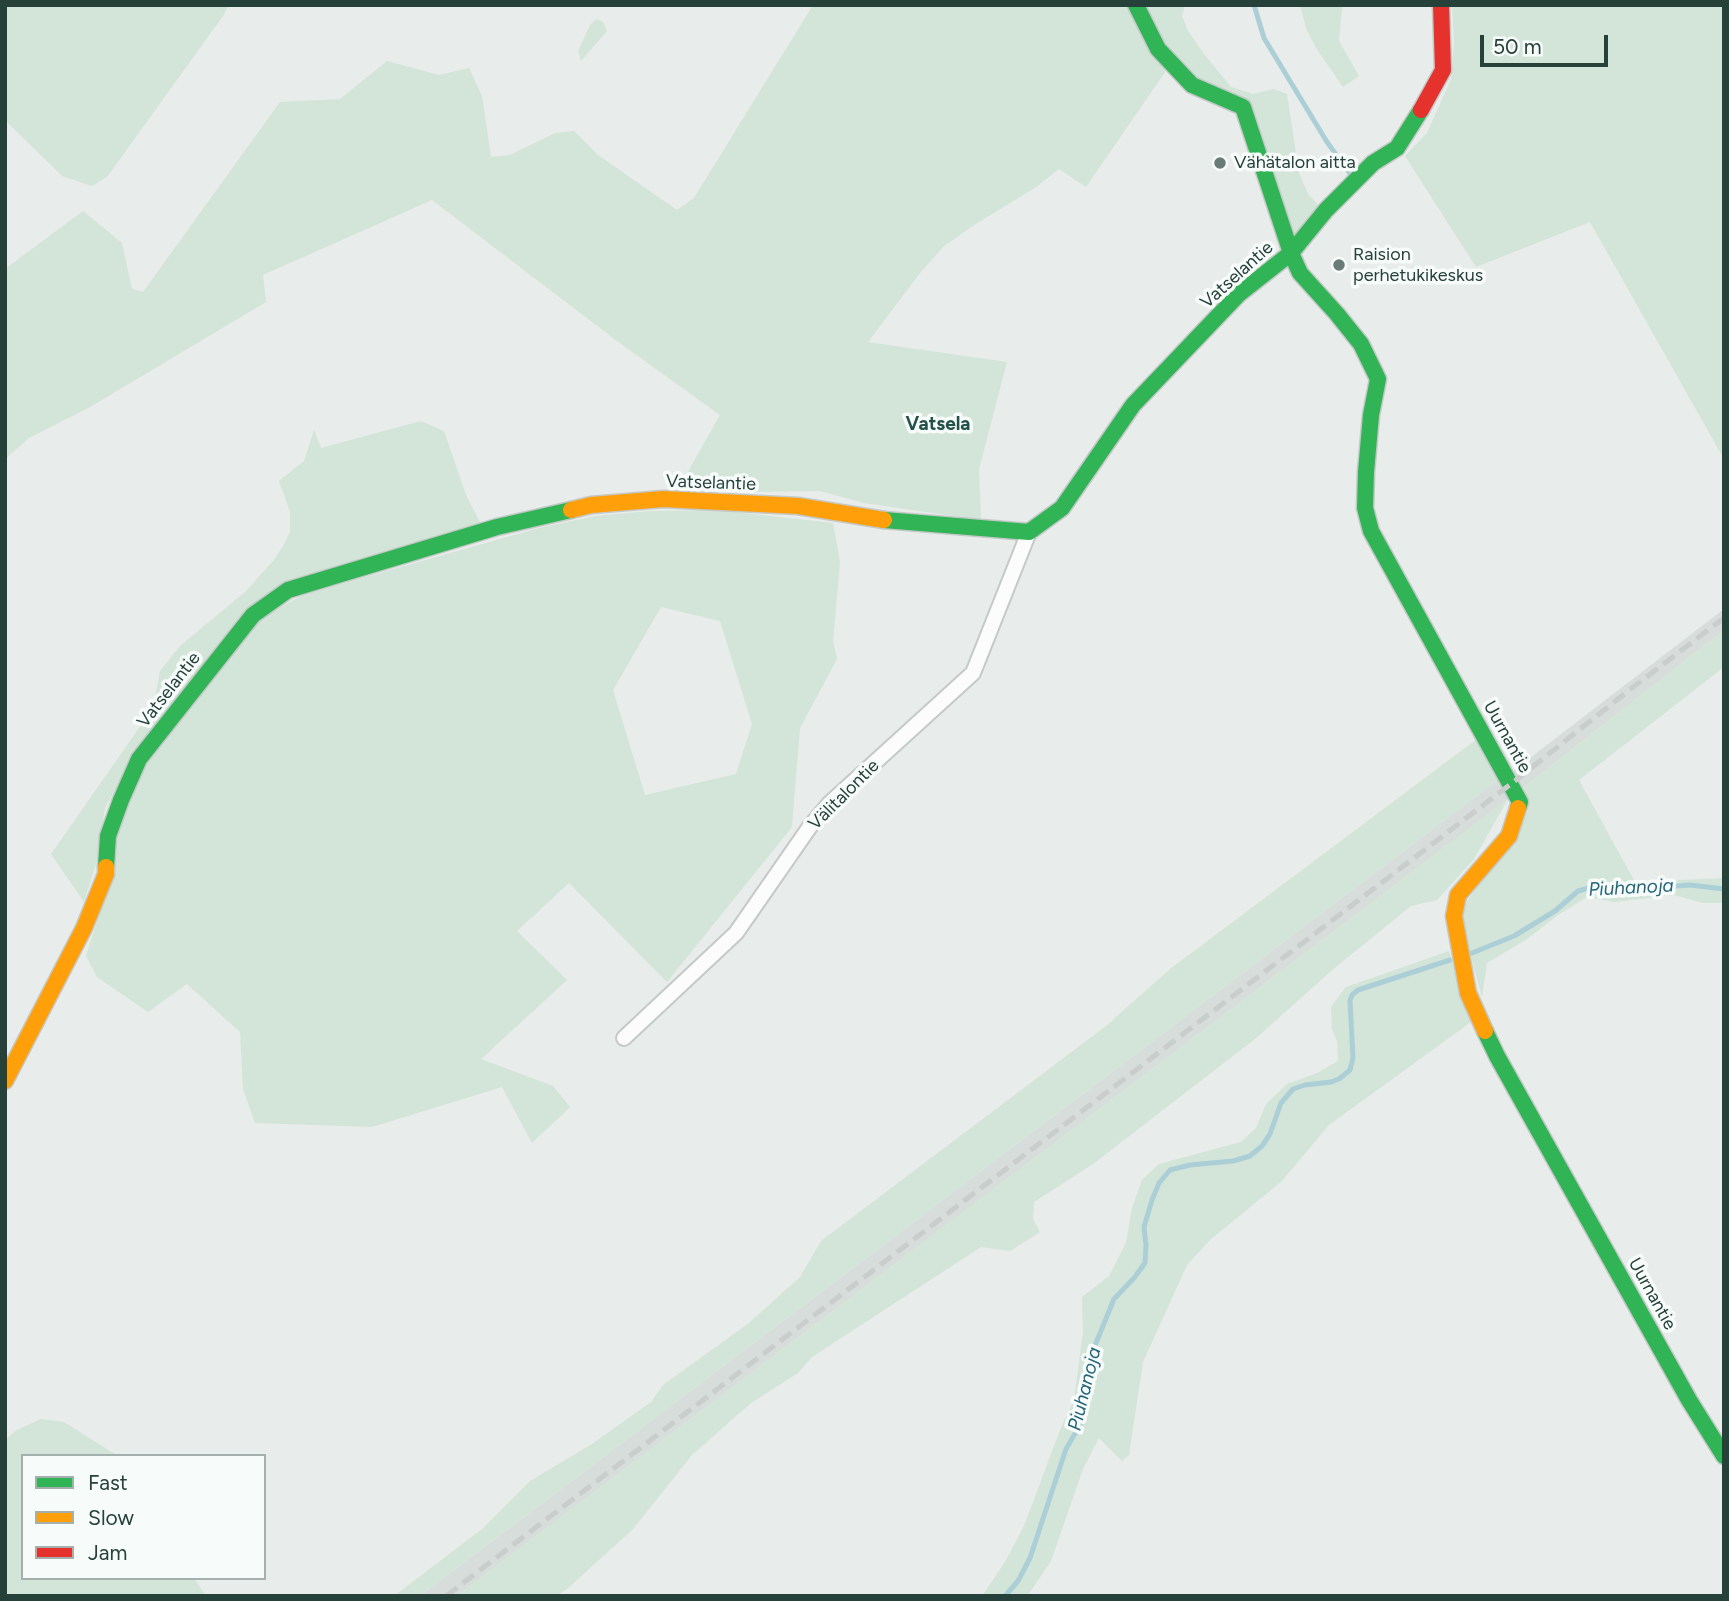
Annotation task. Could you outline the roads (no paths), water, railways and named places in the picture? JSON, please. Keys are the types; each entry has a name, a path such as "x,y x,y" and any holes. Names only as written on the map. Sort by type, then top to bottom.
{"street":[{"name":"Uurnantie","path":"1136,5 1158,49 1192,85 1242,107 1300,273 1361,344 1378,379 1371,415 1366,472 1365,508 1371,531 1521,802 1509,836 1458,895 1454,916 1468,993 1503,1067 1689,1400 1724,1456"},
{"name":"Vatselantie","path":"5,1081 84,928 106,874 108,836 139,759 253,615 288,590 497,527 592,505 663,499 798,506 891,521 1028,532 1062,508 1133,405 1239,294 1291,253 1326,209 1373,163 1397,148 1443,70 1441,5"},
{"name":"Välitalontie","path":"624,1038 736,933 811,825 829,804 973,673 1028,532"}],"waterway":[{"path":"1254,5 1264,38 1327,142 1351,175"},
{"name":"Piuhanoja","path":"1472,953 1514,936 1555,911 1578,891 1596,886 1614,891 1690,885 1724,889"},
{"name":"Piuhanoja","path":"1005,1596 1018,1581 1030,1558 1066,1449 1080,1425 1094,1348 1114,1299 1145,1263 1144,1227 1159,1183 1170,1170 1250,1156 1262,1146 1270,1134 1281,1103 1293,1089 1331,1082 1350,1070 1353,1058 1352,995 1358,990 1450,960"}],"railway":[{"path":"446,1596 1511,784 1724,618"}],"place":[{"name":"Vähätalon aitta","path":"1220,163"},
{"name":"Raision perhetukikeskus","path":"1339,265"}],"district":[{"name":"Vatsela","path":"938,424"}]}
